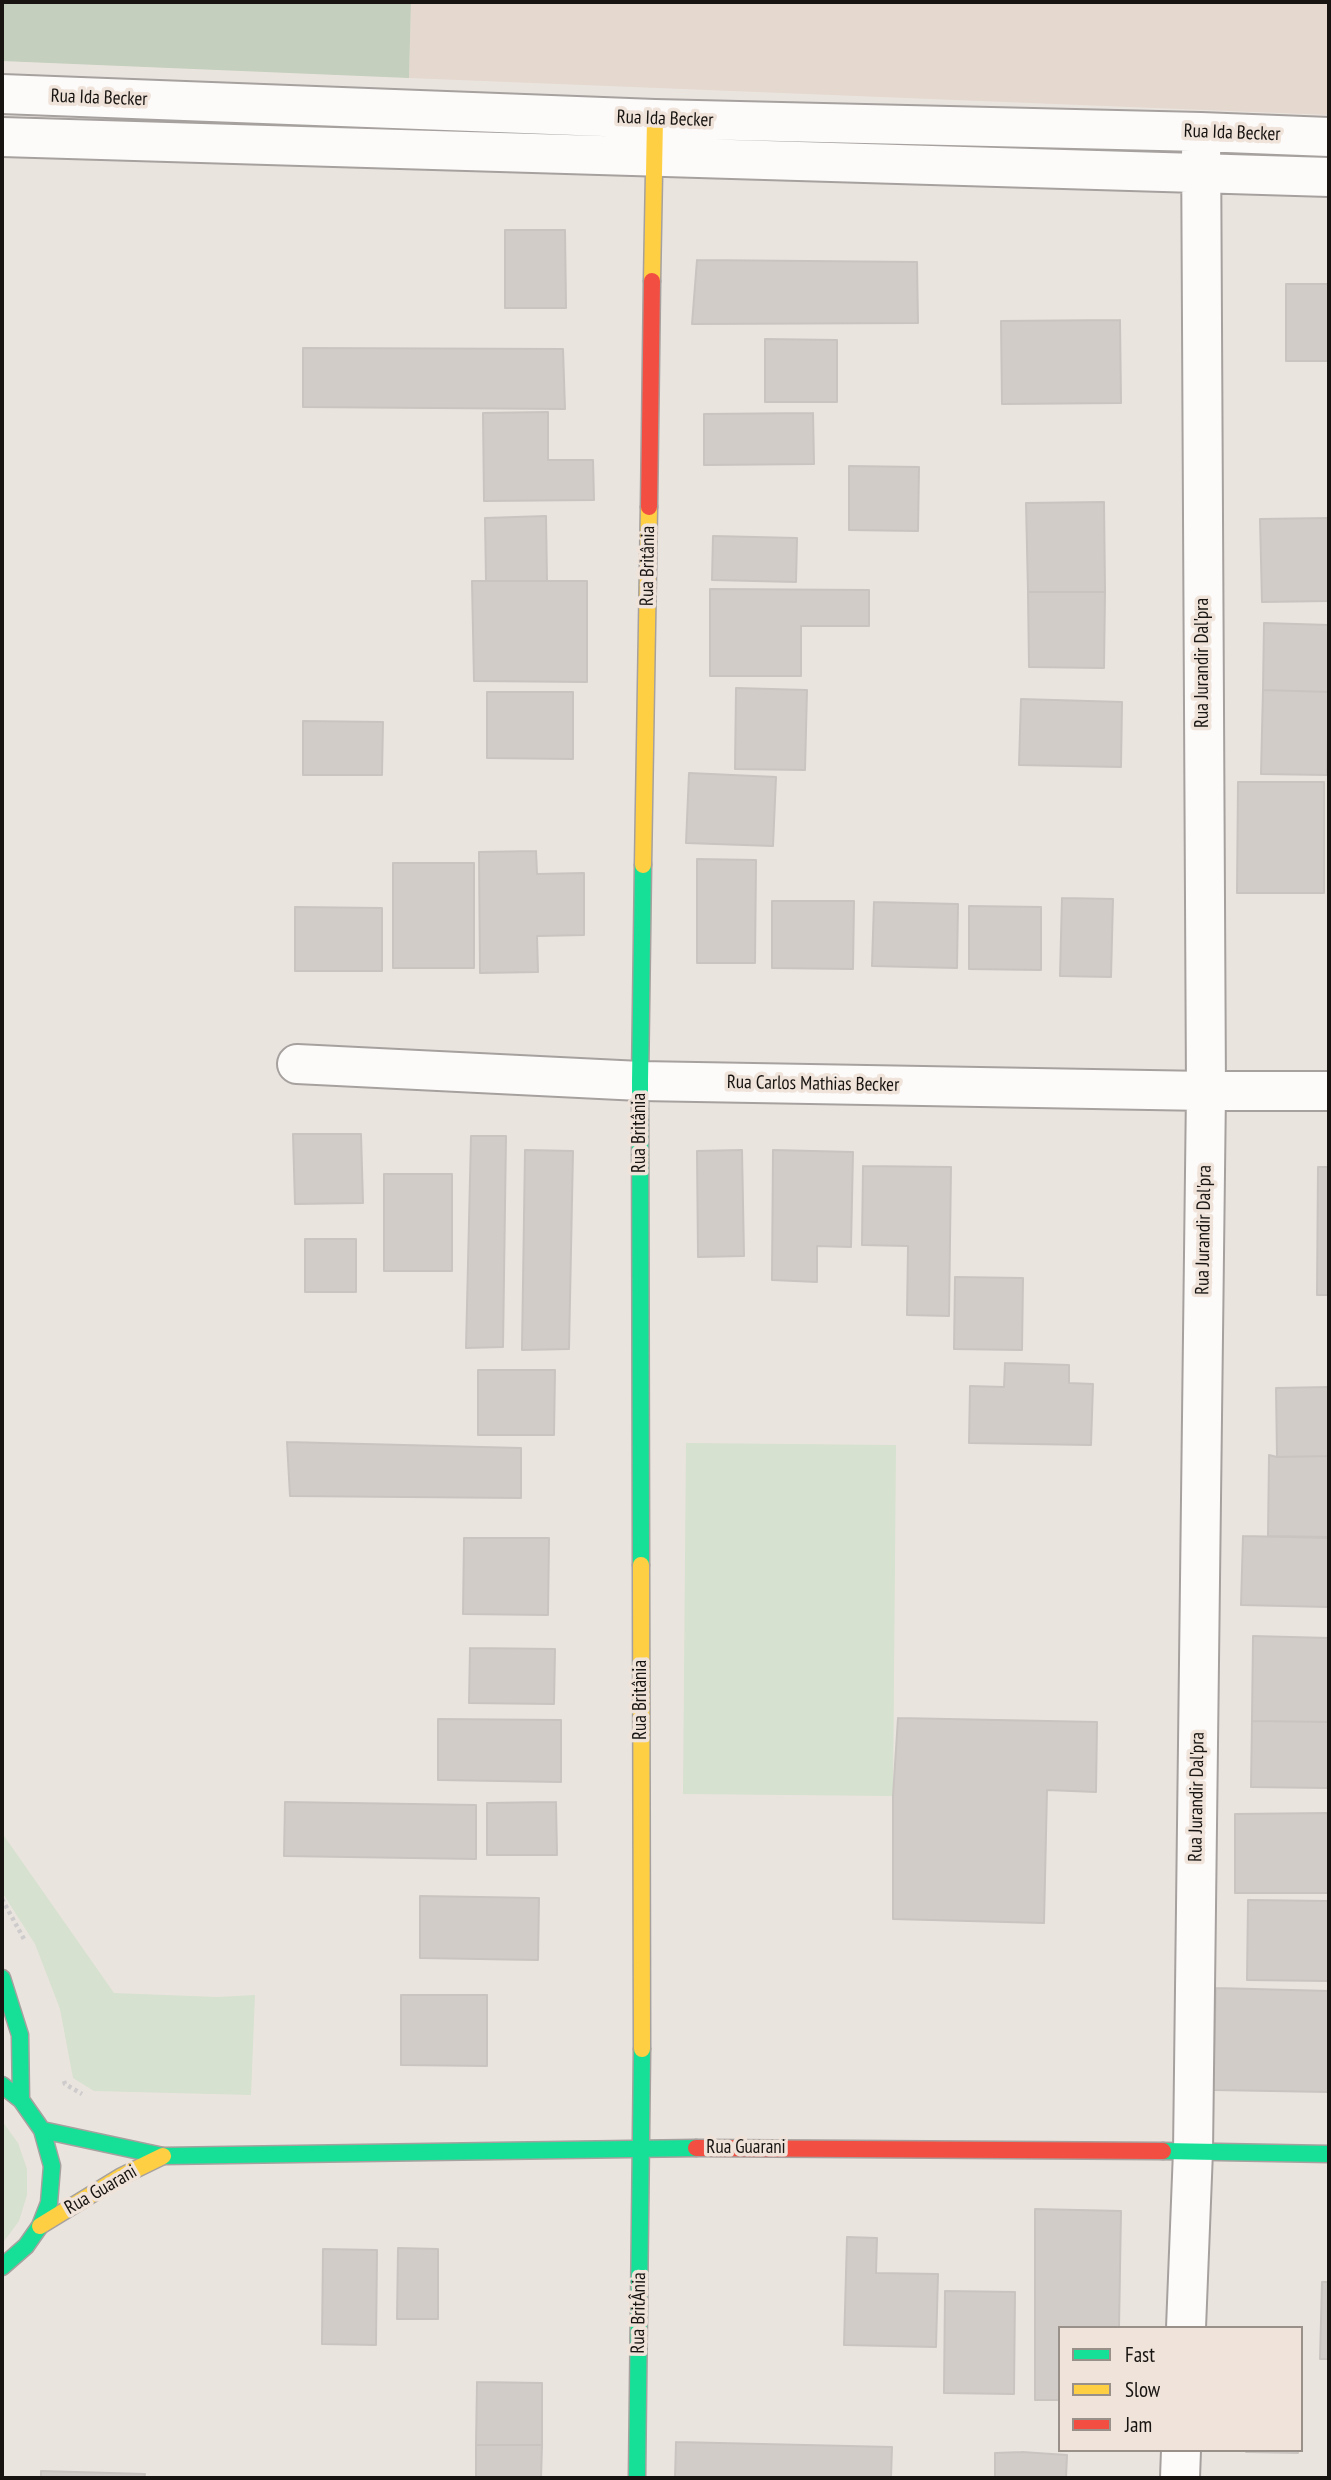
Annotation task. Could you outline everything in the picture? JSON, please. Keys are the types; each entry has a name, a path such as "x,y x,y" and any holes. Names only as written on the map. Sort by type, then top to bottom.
{"street":[{"name":"Rua Ida Becker","path":"2,94 655,119 1329,137"},
{"name":"Rua Britânia","path":"642,2148 640,1081 655,119"},
{"name":"Rua Jurandir Dal'pra","path":"1186,2326 1193,2151 1206,1091 1201,132"},
{"path":"2,137 1329,177"},
{"name":"Rua Carlos Mathias Becker","path":"297,1064 640,1081 1329,1091"},
{"path":"2,1978 20,2035 21,2100"},
{"path":"2,2085 21,2100 42,2130 52,2166 49,2203 40,2226 26,2246 2,2267"},
{"name":"Rua Guarani","path":"42,2130 163,2156 642,2148 1329,2154"},
{"name":"Rua BritÂnia","path":"637,2478 642,2148"},
{"name":"Rua Guarani","path":"40,2226 111,2183 163,2156"},
{"path":"1180,2478 1181,2452"}],"path":[{"path":"2,1899 30,1950"},
{"path":"62,2073 65,2084 85,2096"}],"shaded area":[{"path":"411,2 1329,2 1329,115 409,78"}],"green space":[{"path":"2,2 411,2 409,78 2,61"},
{"path":"686,1443 896,1445 893,1796 683,1794"},
{"path":"2,1833 114,1993 217,1997 255,1995 251,2095 94,2091 73,2078 60,2009 35,1944 2,1892"},
{"path":"2,2121 18,2143 27,2169 27,2195 19,2221 2,2244"}],"building":[{"path":"505,230 565,230 566,308 505,308"},
{"path":"697,260 917,262 918,323 692,324"},
{"path":"1286,284 1329,284 1329,361 1286,361"},
{"path":"1120,320 1121,403 1002,404 1001,321"},
{"path":"765,339 837,340 837,402 765,402"},
{"path":"303,348 563,349 565,409 303,407"},
{"path":"548,412 548,460 593,460 594,500 484,501 483,413"},
{"path":"813,413 814,464 704,465 704,414"},
{"path":"849,466 919,467 918,531 849,530"},
{"path":"1104,502 1105,592 1028,592 1026,503"},
{"path":"546,516 547,581 486,581 485,518"},
{"path":"1329,518 1329,601 1262,602 1260,519"},
{"path":"713,536 797,538 796,582 712,580"},
{"path":"472,581 587,581 587,682 474,681"},
{"path":"710,589 869,590 869,626 801,626 801,676 710,676"},
{"path":"1028,592 1105,592 1104,668 1029,667"},
{"path":"1264,623 1329,625 1329,692 1263,690"},
{"path":"736,688 807,690 805,770 735,769"},
{"path":"1263,690 1329,692 1327,775 1261,774"},
{"path":"487,692 573,692 573,759 487,758"},
{"path":"1021,699 1122,702 1121,767 1019,765"},
{"path":"303,721 383,722 382,775 303,775"},
{"path":"689,773 776,777 773,846 686,843"},
{"path":"1238,782 1324,782 1324,893 1237,893"},
{"path":"536,851 537,874 584,873 584,935 537,936 538,972 480,973 479,852"},
{"path":"697,859 756,860 755,963 697,963"},
{"path":"393,863 474,863 474,968 393,968"},
{"path":"1062,898 1113,899 1111,977 1060,976"},
{"path":"772,901 854,901 853,969 772,968"},
{"path":"874,902 958,904 957,968 872,966"},
{"path":"969,906 1041,907 1041,970 969,969"},
{"path":"295,907 382,908 382,971 295,971"},
{"path":"293,1134 361,1134 363,1203 295,1204"},
{"path":"471,1136 506,1136 503,1347 466,1348"},
{"path":"525,1150 573,1151 569,1349 522,1350"},
{"path":"742,1150 744,1256 698,1257 697,1151"},
{"path":"773,1150 853,1152 851,1247 817,1246 817,1282 772,1280"},
{"path":"863,1166 951,1167 949,1316 907,1315 908,1246 862,1245"},
{"path":"1318,1167 1329,1167 1329,1295 1317,1295"},
{"path":"384,1174 452,1174 452,1271 384,1271"},
{"path":"305,1239 356,1239 356,1292 305,1292"},
{"path":"955,1277 1023,1278 1022,1350 954,1349"},
{"path":"1005,1363 1069,1365 1069,1383 1093,1384 1091,1445 969,1443 970,1386 1004,1387"},
{"path":"478,1370 555,1370 554,1435 478,1435"},
{"path":"1329,1387 1329,1456 1277,1457 1276,1388"},
{"path":"287,1442 521,1448 521,1498 290,1496"},
{"path":"1269,1455 1329,1456 1329,1537 1268,1536"},
{"path":"1243,1536 1329,1538 1329,1607 1241,1605"},
{"path":"464,1538 549,1538 548,1615 463,1614"},
{"path":"1253,1636 1329,1638 1329,1722 1252,1721"},
{"path":"470,1648 555,1649 554,1704 469,1703"},
{"path":"898,1718 1097,1722 1096,1792 1047,1790 1044,1923 893,1919 893,1796"},
{"path":"438,1719 561,1720 561,1782 438,1780"},
{"path":"1252,1721 1329,1722 1329,1788 1251,1787"},
{"path":"285,1802 476,1805 476,1859 284,1856"},
{"path":"556,1802 557,1855 487,1855 487,1803"},
{"path":"1329,1813 1329,1893 1235,1893 1235,1814"},
{"path":"420,1896 539,1898 538,1960 420,1958"},
{"path":"1248,1900 1329,1901 1329,1981 1247,1980"},
{"path":"1216,1988 1329,1991 1329,2092 1213,2090"},
{"path":"401,1995 487,1995 487,2066 401,2065"},
{"path":"1035,2209 1121,2211 1119,2326 1058,2326 1058,2400 1035,2400"},
{"path":"847,2237 877,2238 876,2273 938,2274 936,2347 844,2345"},
{"path":"398,2248 438,2249 438,2319 397,2319"},
{"path":"323,2249 377,2250 376,2345 322,2344"},
{"path":"1322,2282 1329,2282 1329,2359 1320,2359"},
{"path":"945,2291 1015,2292 1014,2394 944,2393"},
{"path":"477,2382 542,2383 542,2445 476,2445"},
{"path":"676,2442 892,2447 891,2478 675,2478"},
{"path":"476,2445 542,2445 541,2478 476,2478"},
{"path":"995,2453 1067,2455 1066,2478 995,2478"},
{"path":"41,2471 145,2474 144,2478 41,2478"}],"traffic: fast":[{"path":"641,1565 640,1081 643,865"},
{"path":"2,1978 20,2035 21,2100"},
{"path":"637,2478 642,2049"},
{"path":"2,2085 21,2100 42,2130 52,2166 49,2203 40,2226 26,2246 2,2267"},
{"path":"42,2130 163,2156 696,2148"},
{"path":"1163,2151 1329,2154"}],"traffic: slow":[{"path":"652,281 655,119"},
{"path":"643,865 649,507"},
{"path":"641,1565 642,2049"},
{"path":"40,2226 120,2177 163,2156"}],"traffic: jam":[{"path":"649,507 652,281"},
{"path":"696,2148 1163,2151"}]}
